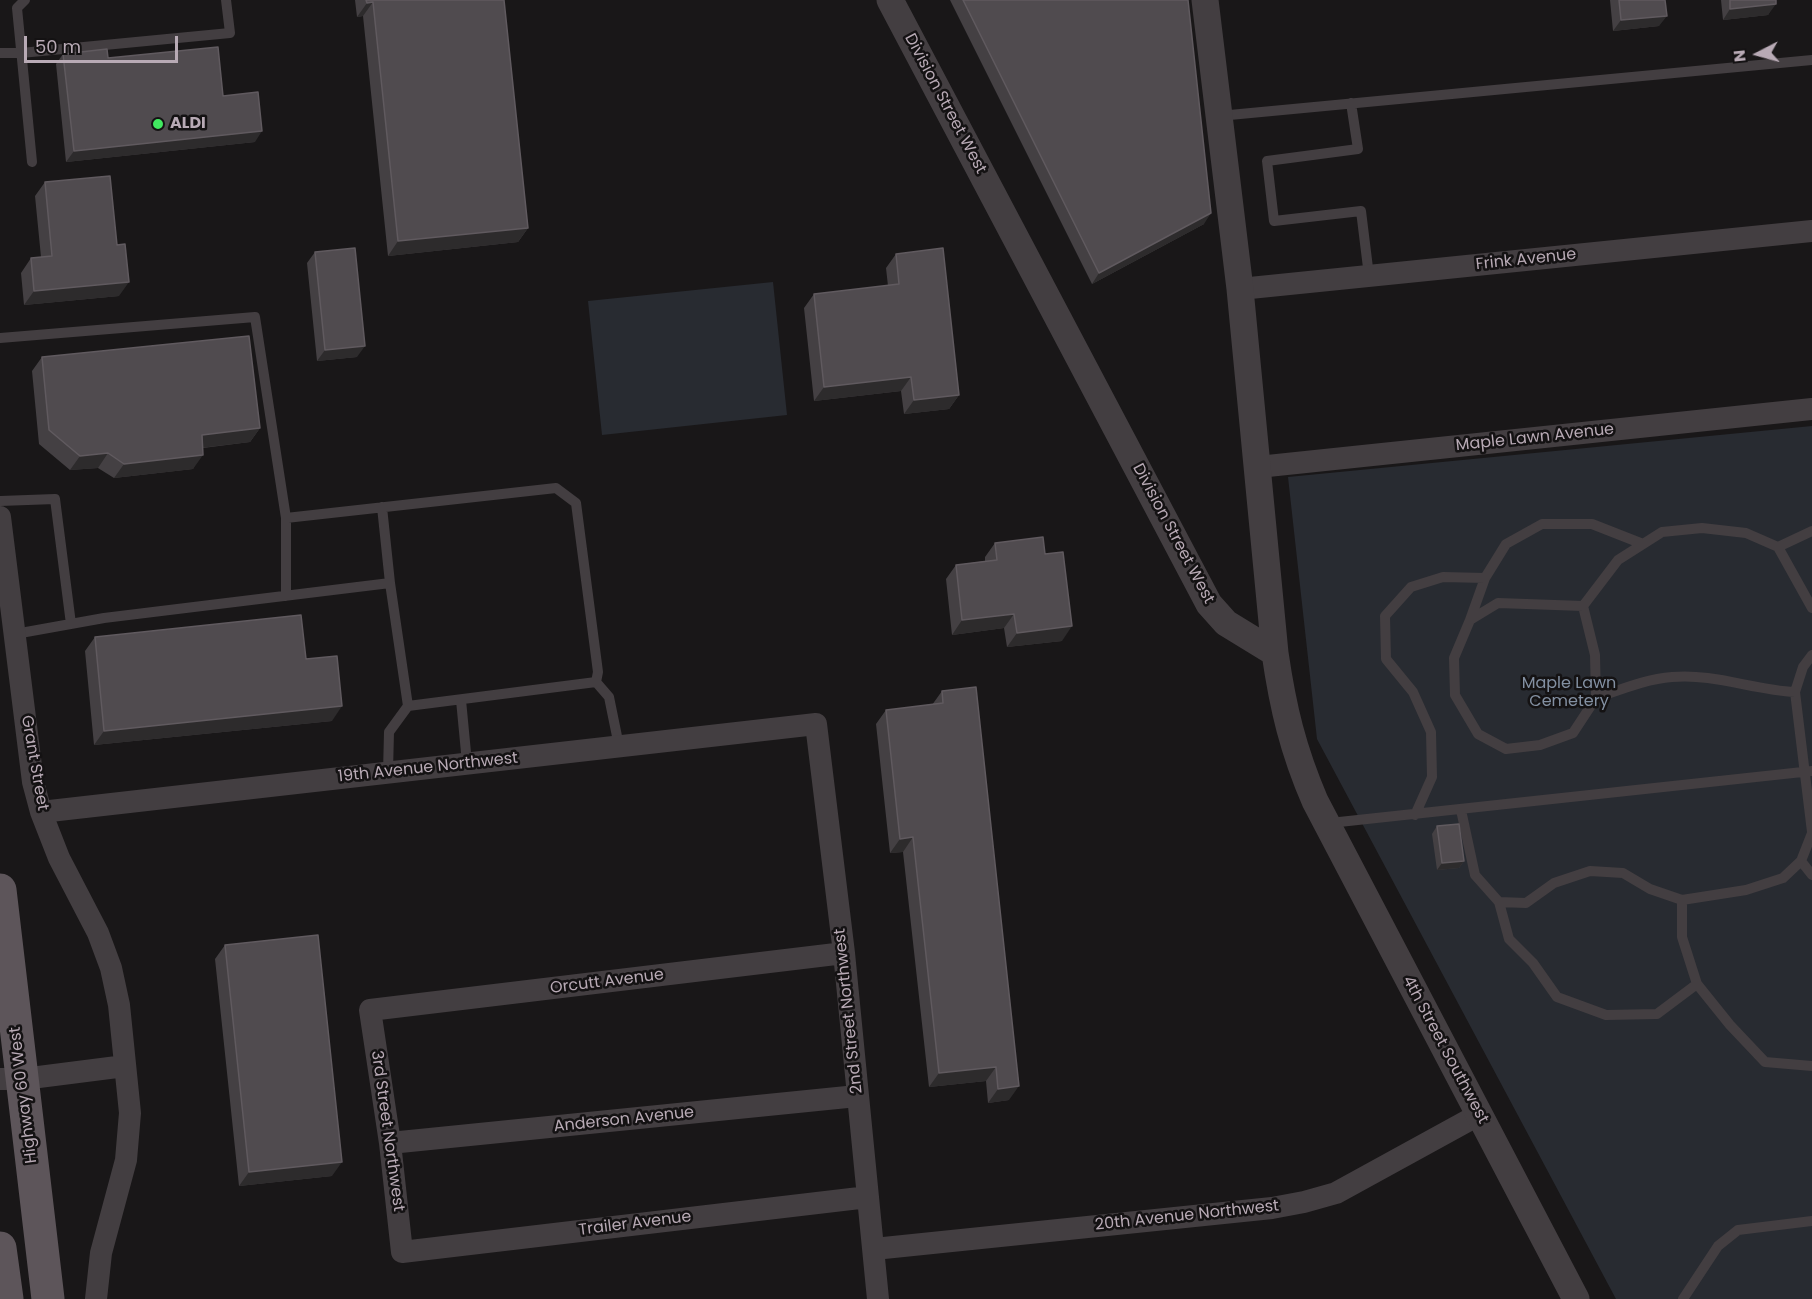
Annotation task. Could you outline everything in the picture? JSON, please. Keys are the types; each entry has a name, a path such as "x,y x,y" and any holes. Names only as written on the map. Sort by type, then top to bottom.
{"main road":[{"name":"Highway 60 West","path":"0,890 11,1079 48,1299"},
{"path":"0,1248 7,1299"}],"street":[{"name":"Division Street West","path":"890,0 1209,604 1226,623 1275,654"},
{"path":"1205,0 1240,290 1275,654"},
{"name":"Frink Avenue","path":"1240,290 1812,231"},
{"name":"Maple Lawn Avenue","path":"1258,467 1812,409"},
{"name":"Grant Street","path":"0,517 33,782 58,858 98,933 111,968 119,1005 130,1113 126,1160 101,1253 96,1299"},
{"name":"4th Street Southwest","path":"1275,654 1298,762 1321,812 1576,1299"},
{"name":"19th Avenue Northwest","path":"41,812 816,724"},
{"name":"2nd Street Northwest","path":"816,724 844,953 878,1299"},
{"name":"Orcutt Avenue","path":"370,1010 844,953"},
{"name":"3rd Street Northwest","path":"370,1010 390,1143 402,1251"},
{"path":"11,1079 125,1066"},
{"name":"Anderson Avenue","path":"390,1143 858,1096"},
{"name":"20th Avenue Northwest","path":"874,1249 1272,1208 1304,1202 1336,1193 1480,1114"},
{"name":"Trailer Avenue","path":"402,1251 868,1197"}],"lane":[{"path":"25,0 17,8 32,162"},
{"path":"0,53 21,53 230,33 226,0"},
{"path":"1219,116 1812,60"},
{"path":"1351,103 1358,149 1267,161 1274,221 1361,211 1369,276"},
{"path":"0,338 255,317 286,518 286,596"},
{"path":"286,518 556,488 576,503 598,672 596,682"},
{"path":"0,501 55,499 71,624"},
{"path":"382,507 390,583 408,706 389,732 388,772"},
{"path":"1583,606 1595,656 1596,698 1573,733 1540,745 1506,749 1478,734 1455,695 1454,658 1485,578 1506,544 1542,524 1592,524 1643,544"},
{"path":"1583,606 1618,560 1662,532 1702,528 1746,533 1778,547 1802,586 1812,608"},
{"path":"1778,547 1812,531"},
{"path":"1415,815 1432,777 1431,732 1413,692 1386,659 1385,616 1411,587 1443,577 1485,578"},
{"path":"15,634 104,618 390,583"},
{"path":"1470,620 1498,603 1583,606"},
{"path":"1499,902 1526,903 1554,883 1590,871 1623,873 1650,889 1682,900 1746,890 1783,878 1801,861 1812,832 1808,772 1795,692 1803,668 1812,656"},
{"path":"1596,698 1672,676 1717,679 1773,691 1795,692"},
{"path":"408,706 596,682"},
{"path":"596,682 609,697 619,746"},
{"path":"461,699 467,763"},
{"path":"1321,812 1415,815 1808,772"},
{"path":"1461,810 1475,875 1499,902 1509,939 1533,963 1557,997 1606,1015 1657,1014 1697,984"},
{"path":"1801,861 1812,875"},
{"path":"1682,900 1682,937 1697,984 1730,1025 1765,1062 1812,1066"},
{"path":"1683,1299 1718,1246 1738,1230 1812,1221"}],"green space":[{"path":"773,282 787,415 602,435 588,301"},
{"name":"Maple Lawn Cemetery","path":"1812,426 1812,1299 1616,1299 1317,739 1288,477"}],"building":[{"path":"366,0 504,0 528,228 398,241 373,2 367,3"},
{"path":"963,0 1188,0 1211,213 1099,273"},
{"path":"1619,0 1665,0 1667,16 1621,20"},
{"path":"1730,0 1776,0 1776,4 1730,9"},
{"name":"ALDI","path":"218,47 223,96 258,92 262,131 74,151 63,54 107,49 108,58"},
{"path":"110,176 117,245 125,244 129,282 34,291 31,258 52,256 45,182"},
{"path":"355,248 365,346 325,350 315,252"},
{"path":"943,248 959,395 914,400 911,377 824,387 814,294 899,284 896,254"},
{"path":"249,336 260,428 202,435 203,455 124,464 108,453 80,456 49,430 42,357"},
{"path":"1043,537 1045,554 1063,552 1072,626 1017,633 1014,614 962,620 956,565 997,560 995,543"},
{"path":"301,615 306,659 337,656 342,706 104,731 95,637"},
{"path":"976,687 1019,1086 998,1089 996,1067 939,1073 913,837 900,839 886,710 943,703 942,691"},
{"path":"1459,824 1464,861 1442,863 1437,826"},
{"path":"318,935 342,1162 249,1172 225,945"}],"place":[{"name":"ALDI","path":"158,124"}]}
